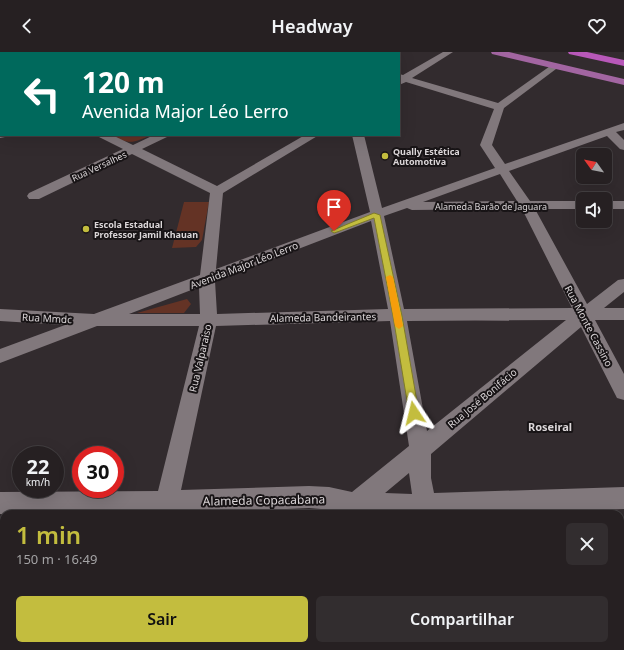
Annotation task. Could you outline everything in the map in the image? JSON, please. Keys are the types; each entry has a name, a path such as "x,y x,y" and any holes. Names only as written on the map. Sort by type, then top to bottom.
{"highway":[{"path":"573,52 624,63"},
{"path":"592,52 624,59"}],"main road":[{"path":"496,52 624,82"}],"street":[{"path":"401,79 449,52"},
{"path":"401,79 500,107 556,66"},
{"name":"Rua Monte Cassino","path":"500,107 486,139 486,145 504,169 527,206 624,392"},
{"name":"Avenida Major Léo Lerro","path":"0,356 399,206 624,126"},
{"path":"609,131 624,147"},
{"path":"105,136 217,191 311,136"},
{"name":"Rua Versalhes","path":"34,196 162,136"},
{"path":"356,136 377,215 397,316 420,450 420,478 426,510"},
{"name":"Rua Valparaiso","path":"165,508 209,320 207,279 217,191"},
{"name":"Alameda Barão de Jaguara","path":"399,206 576,205"},
{"path":"612,205 624,205"},
{"name":"Rua Monte Cassino","path":"566,281 601,301"},
{"name":"Rua José Bonifácio","path":"349,509 601,301 624,284"},
{"path":"601,301 624,310"},
{"name":"Alameda Bandeirantes","path":"94,320 209,320 397,316 624,314"},
{"name":"Rua Mmdc","path":"0,315 94,320"},
{"name":"Alameda Copacabana","path":"0,503 165,508 309,497 329,498 349,509 426,510 624,498"}],"shaded area":[{"path":"111,136 149,136 130,142"},
{"path":"184,202 209,202 202,240 196,247 172,248"},
{"path":"187,299 191,304 184,313 137,313"}],"slow traffic":[{"path":"390,277 399,326"}],"place":[{"name":"Qually Estética Automotiva","path":"385,156"},
{"name":"Escola Estadual Professor Jamil Khauan","path":"86,229"}],"district":[{"name":"Roseiral","path":"550,426"}],"route":[{"path":"334,231 377,215 414,413"}]}
